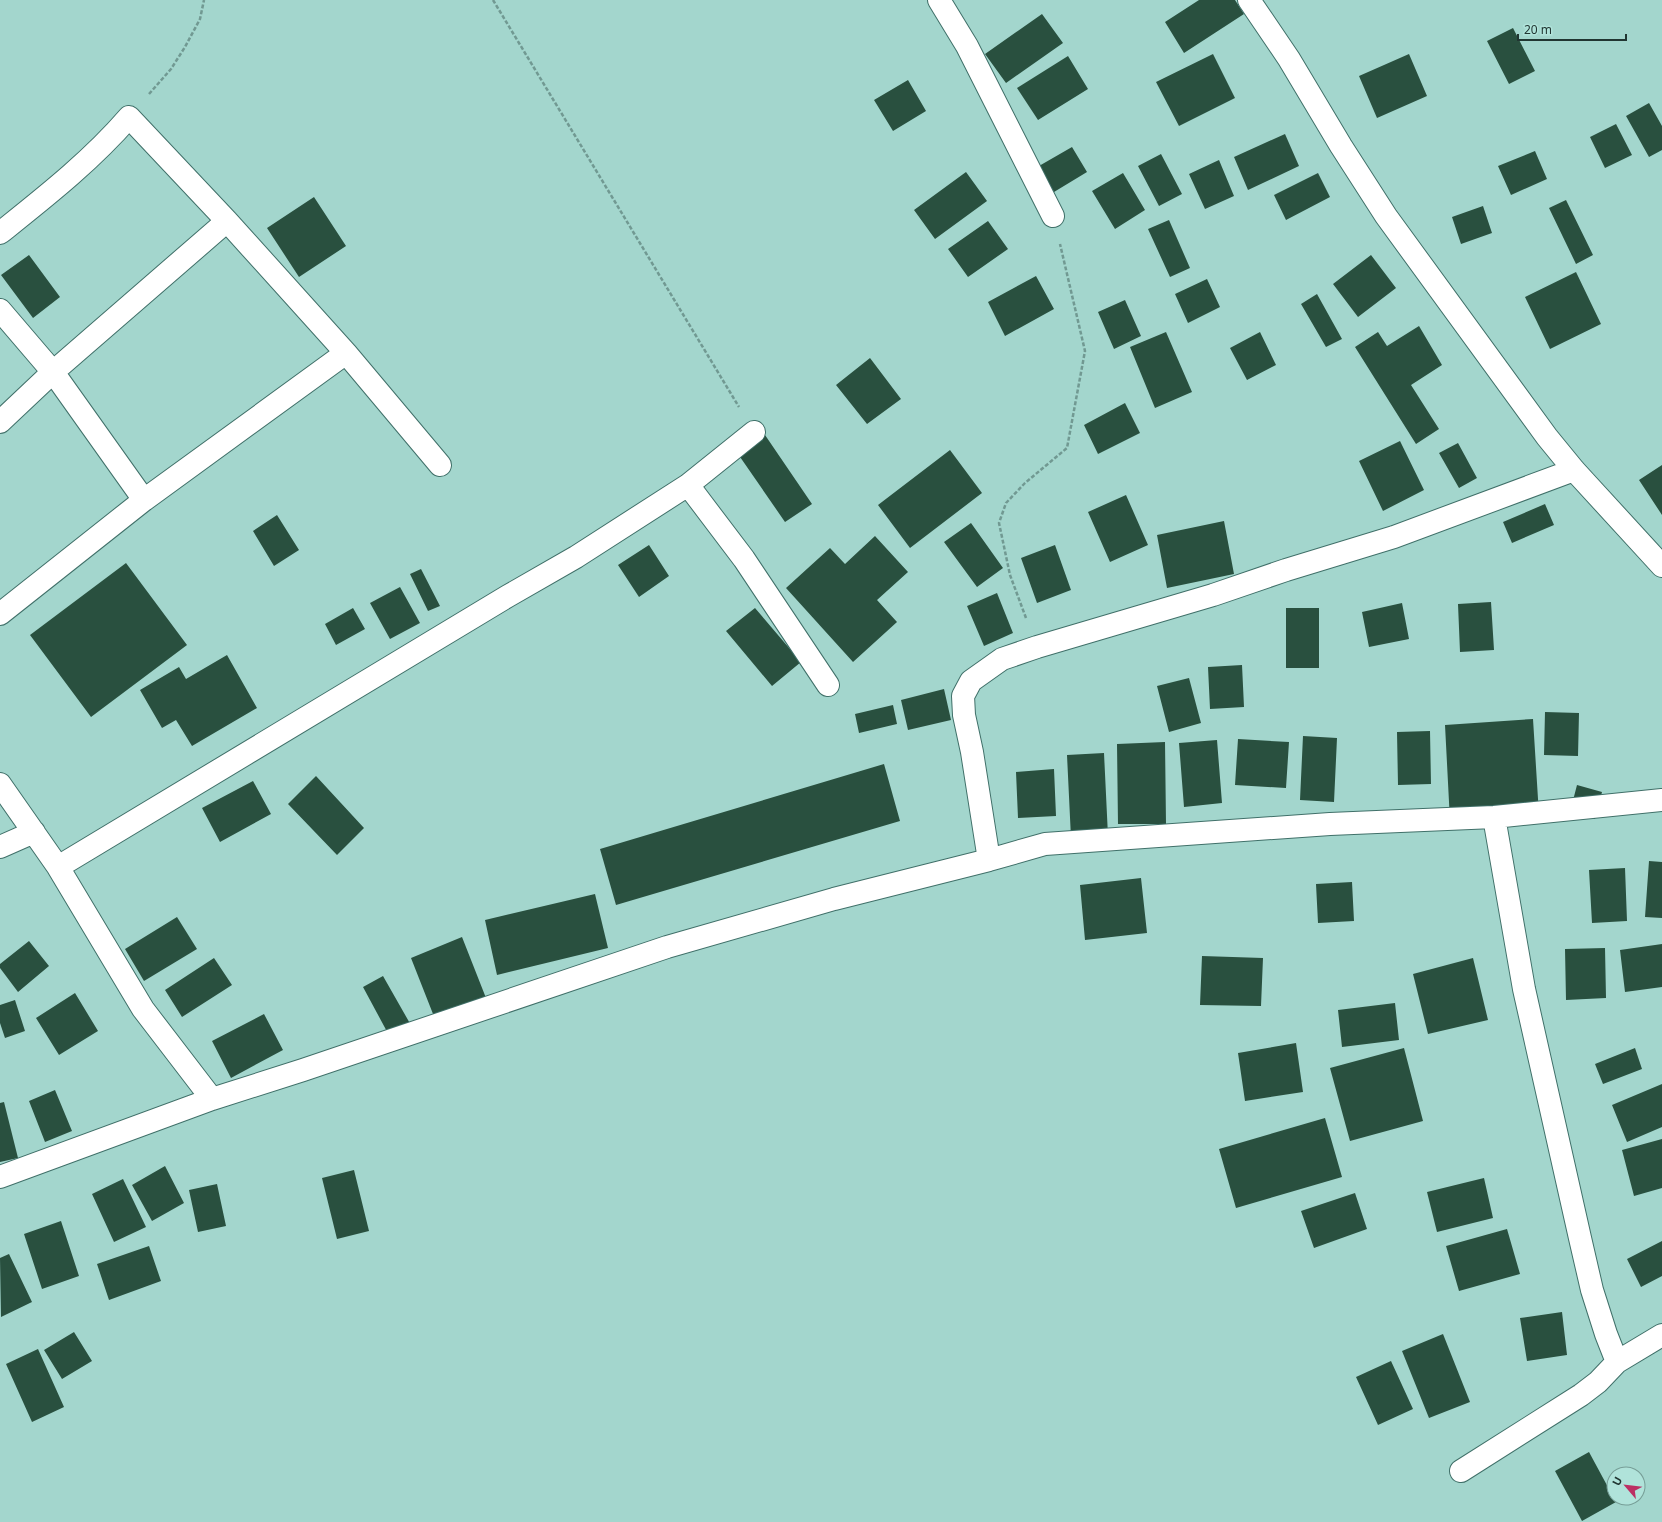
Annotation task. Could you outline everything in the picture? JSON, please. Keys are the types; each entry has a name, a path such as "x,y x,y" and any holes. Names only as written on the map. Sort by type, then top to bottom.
{"street":[{"path":"939,0 971,53 1053,216"},
{"path":"1249,0 1289,59 1341,146 1386,216 1547,437 1574,470 1662,566"},
{"path":"0,233 44,198 115,133 129,117 227,221 346,354 440,465"},
{"path":"0,422 53,372 227,221"},
{"path":"0,310 53,372 144,500"},
{"path":"0,614 144,500 346,354"},
{"path":"58,867 508,596 576,557 688,485 754,432"},
{"path":"989,860 972,752 964,715 963,696 971,681 1002,659 1037,647 1213,595 1286,570 1394,537 1574,470"},
{"path":"688,485 744,559 828,685"},
{"path":"0,784 58,867 143,1009 212,1099"},
{"path":"0,1177 212,1099 667,948 834,899 989,860 1045,844 1330,824 1494,817 1662,800"},
{"path":"1494,817 1524,989 1580,1238 1594,1297 1617,1362"},
{"path":"0,847 34,832"},
{"path":"1461,1471 1581,1395 1598,1382 1617,1362 1662,1335"}],"path":[{"path":"129,117 171,69 200,19 204,0"},
{"path":"493,0 754,432"},
{"path":"1037,647 1010,575 999,523 1006,503 1025,483 1067,448 1085,352 1053,216"}],"building":[{"path":"1199,0 1235,0 1244,14 1184,53 1165,22"},
{"path":"1042,14 1063,43 1006,83 985,54"},
{"path":"1513,28 1535,71 1509,84 1487,41"},
{"path":"1213,54 1235,98 1179,126 1156,82"},
{"path":"1409,54 1427,96 1377,118 1359,76"},
{"path":"1068,56 1088,89 1038,120 1017,88"},
{"path":"908,80 926,111 893,131 874,100"},
{"path":"1649,103 1662,126 1662,150 1649,157 1626,116"},
{"path":"1616,124 1632,155 1605,168 1590,137"},
{"path":"1285,134 1299,166 1248,190 1234,157"},
{"path":"1072,147 1087,172 1054,192 1039,166"},
{"path":"1535,151 1547,179 1511,195 1498,166"},
{"path":"1161,154 1182,194 1159,206 1138,166"},
{"path":"1219,160 1234,196 1205,209 1189,174"},
{"path":"966,172 987,201 935,239 914,210"},
{"path":"1123,173 1145,210 1115,229 1092,191"},
{"path":"1318,173 1330,197 1286,220 1274,195"},
{"path":"314,197 346,246 299,277 267,228"},
{"path":"1566,200 1593,255 1576,264 1549,208"},
{"path":"1483,206 1492,233 1461,244 1452,217"},
{"path":"1169,220 1190,268 1170,277 1148,229"},
{"path":"988,221 1008,249 968,277 948,249"},
{"path":"29,255 60,297 33,318 1,275"},
{"path":"1371,255 1396,288 1358,317 1333,284"},
{"path":"1576,272 1601,324 1550,349 1525,297"},
{"path":"1036,276 1054,309 1005,336 988,302"},
{"path":"1207,279 1220,307 1188,323 1175,294"},
{"path":"1317,294 1342,339 1326,347 1301,304"},
{"path":"1125,300 1141,336 1114,349 1098,312"},
{"path":"1419,326 1442,365 1411,385 1439,429 1416,444 1355,347 1378,332 1387,346"},
{"path":"1166,332 1192,392 1155,408 1130,347"},
{"path":"1260,332 1276,365 1247,380 1230,348"},
{"path":"870,358 901,399 867,424 836,385"},
{"path":"1125,403 1140,433 1098,454 1084,425"},
{"path":"765,435 812,504 785,522 738,454"},
{"path":"1400,441 1424,490 1383,511 1359,461"},
{"path":"1458,443 1477,478 1459,488 1439,453"},
{"path":"950,450 982,493 910,548 878,505"},
{"path":"1662,465 1662,515 1639,480"},
{"path":"1126,495 1148,545 1110,562 1088,512"},
{"path":"1545,504 1554,525 1512,543 1503,522"},
{"path":"277,515 299,550 274,566 253,531"},
{"path":"1224,521 1234,574 1167,588 1157,535"},
{"path":"971,523 1003,568 977,587 944,542"},
{"path":"875,536 908,572 877,600 897,622 853,662 786,588 830,548 845,564"},
{"path":"649,545 669,576 639,597 618,565"},
{"path":"1055,545 1071,590 1037,603 1021,558"},
{"path":"126,563 187,645 91,717 30,635"},
{"path":"421,569 440,606 428,611 410,574"},
{"path":"400,587 420,623 390,639 370,603"},
{"path":"997,593 1013,633 984,646 967,606"},
{"path":"1491,602 1494,650 1460,652 1458,604"},
{"path":"1402,603 1409,639 1369,647 1362,612"},
{"path":"353,608 365,629 336,645 325,624"},
{"path":"755,608 801,662 772,686 726,631"},
{"path":"1286,608 1319,608 1319,668 1286,668"},
{"path":"227,655 257,708 192,746 176,720 162,728 140,690 179,667 186,679"},
{"path":"1242,665 1244,707 1210,709 1208,667"},
{"path":"1189,678 1201,723 1169,732 1157,686"},
{"path":"944,689 951,720 908,730 901,700"},
{"path":"893,705 897,724 859,733 855,714"},
{"path":"1545,712 1579,713 1578,756 1544,755"},
{"path":"1533,719 1539,815 1450,821 1445,725"},
{"path":"1430,731 1431,784 1398,785 1397,732"},
{"path":"1303,736 1337,738 1334,802 1300,800"},
{"path":"1238,739 1289,742 1286,788 1235,785"},
{"path":"1217,740 1222,803 1184,807 1179,743"},
{"path":"1165,742 1166,824 1118,824 1117,744"},
{"path":"1104,753 1108,836 1071,838 1067,755"},
{"path":"884,764 900,821 616,905 600,849"},
{"path":"1054,769 1056,816 1018,818 1016,772"},
{"path":"316,776 364,828 337,855 288,804"},
{"path":"253,781 271,814 220,842 202,808"},
{"path":"1577,785 1602,792 1595,819 1570,812"},
{"path":"1649,861 1662,862 1662,918 1645,917"},
{"path":"1625,868 1627,921 1592,923 1589,870"},
{"path":"1141,878 1147,933 1085,940 1080,885"},
{"path":"1352,882 1354,921 1318,923 1316,884"},
{"path":"595,894 608,948 497,975 485,920"},
{"path":"177,917 197,949 144,981 125,949"},
{"path":"462,937 486,998 435,1019 411,958"},
{"path":"29,941 49,966 18,992 0,968 0,964"},
{"path":"1662,944 1662,987 1625,992 1620,950"},
{"path":"1605,948 1606,998 1566,1000 1565,949"},
{"path":"1202,956 1263,958 1261,1006 1200,1005"},
{"path":"214,958 232,985 182,1017 165,990"},
{"path":"1473,958 1488,1020 1428,1034 1413,974"},
{"path":"383,976 412,1027 391,1039 363,987"},
{"path":"75,993 98,1031 59,1055 36,1018"},
{"path":"15,1000 25,1031 5,1038 0,1023 0,1005"},
{"path":"1395,1003 1399,1040 1342,1047 1338,1010"},
{"path":"264,1014 283,1050 231,1078 212,1041"},
{"path":"1296,1043 1303,1092 1245,1101 1238,1053"},
{"path":"1404,1048 1423,1121 1350,1141 1330,1068"},
{"path":"1635,1048 1642,1069 1603,1084 1595,1064"},
{"path":"1662,1084 1662,1127 1627,1142 1612,1105"},
{"path":"55,1090 72,1131 45,1142 29,1101"},
{"path":"4,1102 18,1158 0,1162 0,1103"},
{"path":"1325,1118 1342,1177 1236,1208 1219,1149"},
{"path":"1662,1139 1662,1188 1634,1196 1622,1150"},
{"path":"165,1166 184,1203 152,1221 132,1185"},
{"path":"354,1170 369,1231 337,1239 322,1178"},
{"path":"1484,1178 1493,1218 1437,1232 1427,1192"},
{"path":"123,1179 146,1227 114,1242 92,1194"},
{"path":"217,1184 226,1226 198,1232 189,1190"},
{"path":"1355,1193 1367,1229 1314,1248 1301,1211"},
{"path":"61,1221 79,1276 42,1289 24,1234"},
{"path":"1507,1229 1520,1274 1459,1291 1446,1246"},
{"path":"1662,1241 1662,1276 1641,1287 1627,1259"},
{"path":"149,1246 161,1281 109,1300 97,1264"},
{"path":"9,1254 32,1302 1,1317 0,1258"},
{"path":"1562,1312 1567,1355 1527,1361 1520,1318"},
{"path":"74,1332 92,1361 62,1379 44,1350"},
{"path":"1443,1334 1470,1402 1429,1418 1402,1351"},
{"path":"38,1349 64,1407 32,1422 6,1364"},
{"path":"1391,1361 1413,1409 1378,1425 1356,1377"},
{"path":"1589,1452 1606,1483 1606,1506 1609,1506 1582,1521 1555,1471"}]}
